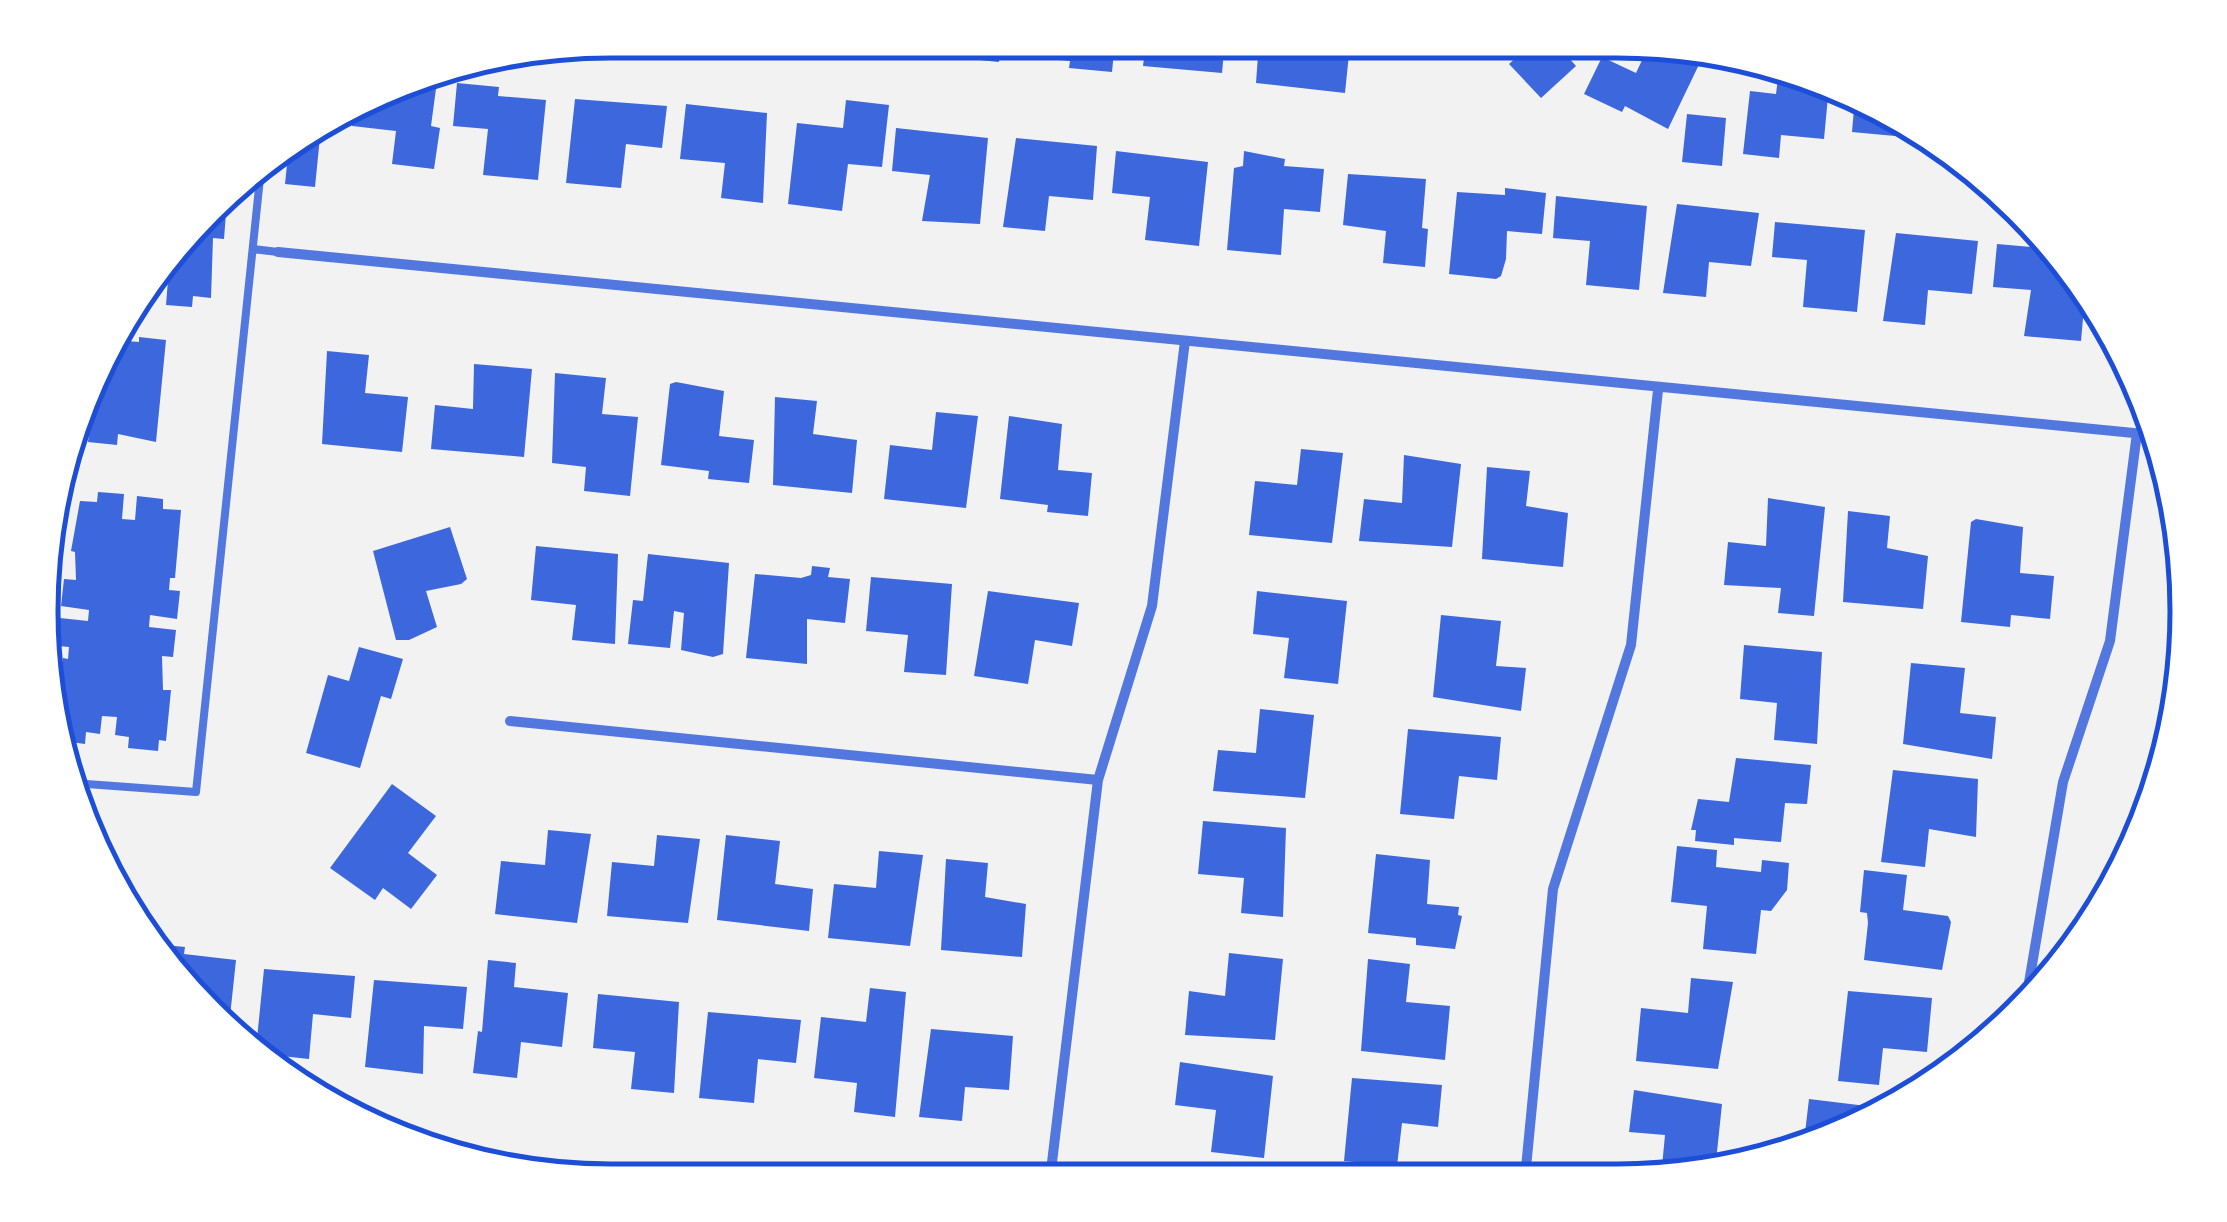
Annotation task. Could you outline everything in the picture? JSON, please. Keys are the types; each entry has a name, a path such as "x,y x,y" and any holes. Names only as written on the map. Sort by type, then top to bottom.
{"street":[{"path":"278,252 1658,390 2140,433"},
{"path":"1052,1164 1098,780 1152,606 1185,341"},
{"path":"1526,1164 1553,889 1631,646 1658,390"},
{"path":"2030,978 2063,782 2110,641 2136,433"},
{"path":"510,721 1098,780"}],"lane":[{"path":"85,784 196,792 260,184"},
{"path":"253,249 278,252"}],"building":[{"path":"958,58 999,58 999,62"},
{"path":"1035,58 1113,58 1112,72 1069,68 1070,61"},
{"path":"1144,58 1223,58 1222,73 1143,66"},
{"path":"1258,58 1349,58 1345,93 1256,83"},
{"path":"1516,58 1569,58 1576,66 1541,98 1509,64"},
{"path":"1602,58 1636,73 1643,59 1699,64 1668,129 1625,106 1622,112 1584,94"},
{"path":"1778,82 1828,100 1824,139 1781,135 1779,158 1743,154 1750,91 1776,94"},
{"path":"457,83 499,87 498,96 546,100 538,180 483,175 488,129 453,126"},
{"path":"436,86 431,126 440,128 434,169 392,164 396,131 352,126 366,115"},
{"path":"575,99 667,106 662,148 626,144 621,188 566,183"},
{"path":"846,100 889,105 882,167 848,164 842,211 788,204 797,123 843,128"},
{"path":"686,104 767,113 763,203 721,198 725,163 680,159"},
{"path":"1854,112 1900,137 1852,132"},
{"path":"1687,114 1726,118 1722,166 1682,162"},
{"path":"896,128 988,138 980,224 922,221 930,175 892,171"},
{"path":"1016,138 1097,146 1093,200 1049,196 1045,231 1003,227"},
{"path":"320,141 315,187 285,184 287,162"},
{"path":"1116,151 1208,162 1199,246 1145,240 1150,197 1112,193"},
{"path":"1244,151 1285,159 1284,166 1324,169 1320,212 1284,209 1281,255 1227,250 1234,168 1243,166"},
{"path":"1348,174 1426,179 1422,228 1428,229 1425,267 1383,263 1386,231 1343,225"},
{"path":"1505,188 1546,193 1542,234 1507,231 1506,259 1501,276 1496,279 1449,274 1457,192 1505,195"},
{"path":"1556,196 1647,206 1639,290 1586,285 1590,241 1553,238"},
{"path":"1677,204 1759,213 1751,266 1709,262 1706,297 1663,293"},
{"path":"226,214 224,239 213,238 211,298 193,296 192,307 166,305 168,280"},
{"path":"1775,222 1865,230 1857,312 1803,307 1807,260 1772,257"},
{"path":"1896,233 1978,241 1972,294 1928,290 1925,325 1883,321"},
{"path":"1997,244 2033,247 2083,315 2081,341 2024,336 2031,290 1993,287"},
{"path":"139,337 166,340 156,442 118,434 117,445 88,442 100,399 128,341 139,342"},
{"path":"327,351 369,355 365,393 408,397 402,452 322,444"},
{"path":"474,364 532,369 524,457 431,449 435,405 473,409"},
{"path":"555,373 606,378 602,414 638,417 630,496 584,491 586,467 552,463"},
{"path":"670,384 724,391 719,436 754,440 749,483 708,479 709,471 661,465"},
{"path":"775,397 817,401 813,434 857,440 852,493 773,485"},
{"path":"936,412 978,416 966,508 884,499 890,445 932,450"},
{"path":"1009,416 1062,424 1058,470 1092,473 1088,516 1047,512 1048,505 1000,499"},
{"path":"1301,449 1343,453 1332,543 1249,535 1255,481 1297,485"},
{"path":"1404,455 1461,464 1452,547 1359,541 1364,499 1402,503"},
{"path":"1487,467 1530,471 1526,506 1568,513 1563,567 1482,559"},
{"path":"98,492 124,494 122,519 135,520 137,496 163,499 163,509 181,510 175,578 170,578 169,590 180,591 177,619 150,615 149,627 176,630 173,657 162,656 163,690 171,690 166,741 159,740 158,751 128,748 129,737 115,735 117,717 102,716 100,734 86,732 85,744 73,742 61,675 69,647 59,646 60,618 88,621 89,610 61,606 64,579 76,580 75,552 71,551 80,501 97,502"},
{"path":"1768,498 1825,507 1814,616 1778,613 1781,588 1724,585 1728,542 1766,546"},
{"path":"1848,511 1890,516 1887,548 1928,556 1923,609 1843,602"},
{"path":"1976,519 2023,527 2020,573 2054,576 2050,619 2011,615 2010,627 1961,622 1971,522"},
{"path":"450,527 467,579 461,584 426,591 437,627 409,640 396,640 373,551"},
{"path":"536,546 618,554 615,644 572,640 576,605 531,600"},
{"path":"648,554 729,563 723,654 713,657 681,650 684,613 674,611 670,648 628,644 633,600 643,601"},
{"path":"812,566 830,568 828,577 850,579 845,623 807,619 807,664 746,658 755,574 801,578 811,575"},
{"path":"871,577 952,584 946,675 904,672 908,635 866,631"},
{"path":"988,591 1079,603 1072,646 1035,640 1028,684 974,676"},
{"path":"1257,591 1347,601 1338,684 1284,678 1289,638 1253,634"},
{"path":"1441,615 1501,621 1496,666 1526,668 1521,711 1433,697"},
{"path":"1744,645 1822,652 1817,744 1774,740 1777,703 1740,699"},
{"path":"359,647 403,659 391,699 381,696 360,768 306,753 328,675 349,681"},
{"path":"1911,663 1965,668 1960,713 1996,717 1992,759 1903,744"},
{"path":"1260,709 1314,715 1305,798 1213,791 1218,750 1256,753"},
{"path":"1408,729 1501,737 1497,780 1459,776 1454,819 1400,814"},
{"path":"1736,758 1811,765 1807,804 1785,803 1781,842 1734,838 1734,845 1695,841 1696,830 1691,830 1698,799 1729,802"},
{"path":"1893,770 1978,779 1976,837 1929,829 1925,867 1881,862"},
{"path":"392,784 436,816 408,853 437,875 411,909 383,888 375,900 330,868"},
{"path":"1203,821 1286,828 1283,917 1241,913 1244,878 1198,874"},
{"path":"548,830 591,834 577,923 495,914 501,861 545,865"},
{"path":"657,835 700,839 688,923 607,916 612,862 654,866"},
{"path":"726,835 780,841 775,884 813,889 809,931 717,920"},
{"path":"1677,846 1717,850 1716,867 1761,872 1762,860 1789,863 1787,890 1771,911 1761,910 1756,954 1703,949 1707,906 1671,902"},
{"path":"879,851 923,855 910,946 828,938 834,884 876,888"},
{"path":"1376,854 1430,860 1427,904 1459,907 1458,915 1462,916 1455,949 1416,945 1416,938 1368,933"},
{"path":"946,859 988,863 985,897 1026,904 1022,957 941,950"},
{"path":"1864,870 1907,875 1903,910 1948,916 1951,922 1942,970 1864,960 1868,923 1867,913 1860,912"},
{"path":"170,946 185,947 184,954 236,960 230,1012"},
{"path":"1229,953 1283,959 1275,1040 1185,1035 1189,991 1225,996"},
{"path":"1368,959 1410,964 1406,1002 1450,1006 1445,1060 1361,1051"},
{"path":"488,960 516,963 514,987 568,993 562,1047 521,1042 517,1078 473,1073 478,1031 482,1032"},
{"path":"264,969 355,976 351,1018 313,1014 309,1059 282,1056 257,1036"},
{"path":"1691,978 1733,982 1718,1069 1636,1061 1641,1008 1688,1013"},
{"path":"374,980 467,987 463,1029 424,1026 423,1074 365,1067"},
{"path":"870,988 906,992 895,1117 854,1112 857,1083 814,1078 821,1017 866,1022"},
{"path":"1848,991 1932,998 1927,1052 1883,1048 1879,1085 1838,1081"},
{"path":"598,994 679,1002 674,1093 631,1089 635,1052 593,1048"},
{"path":"708,1012 801,1020 796,1063 758,1059 754,1103 699,1098"},
{"path":"931,1029 1013,1036 1009,1090 965,1087 962,1121 919,1117"},
{"path":"1180,1062 1273,1076 1264,1158 1211,1152 1216,1110 1175,1105"},
{"path":"1352,1078 1442,1085 1438,1127 1402,1123 1397,1164 1344,1161"},
{"path":"1634,1090 1722,1104 1717,1155 1662,1162 1665,1135 1629,1132"},
{"path":"1809,1099 1864,1106 1828,1122 1805,1131"}]}
